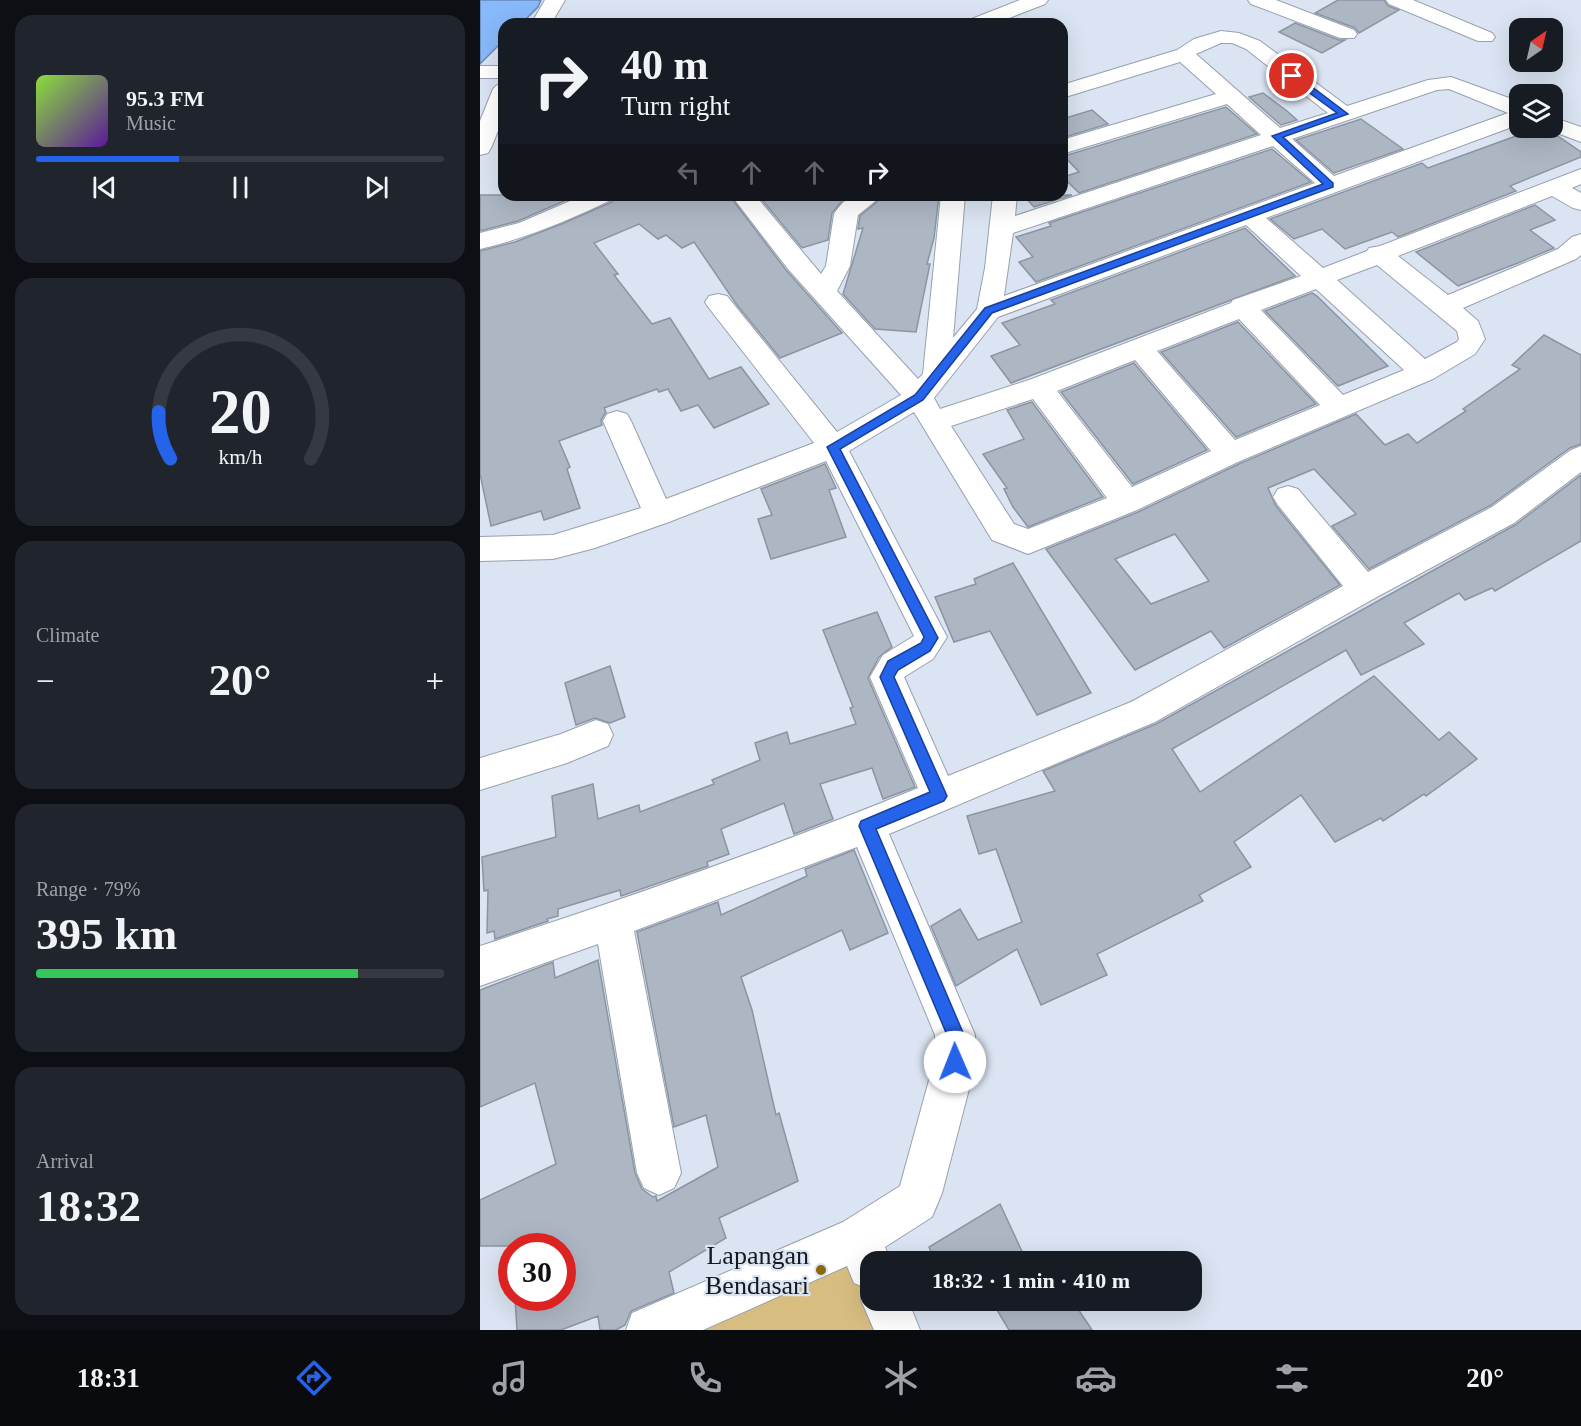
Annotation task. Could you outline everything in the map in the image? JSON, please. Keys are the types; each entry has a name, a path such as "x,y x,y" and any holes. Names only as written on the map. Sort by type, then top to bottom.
{"street":[{"path":"544,18 555,0"},
{"path":"992,18 1038,0"},
{"path":"1396,0 1485,37"},
{"path":"1266,1 1347,34"},
{"path":"1068,90 1184,54 1197,44 1221,36 1245,40 1258,47 1343,114"},
{"path":"1184,54 1330,185"},
{"path":"1001,229 1435,84 1451,83 1509,106"},
{"path":"1068,145 1230,96"},
{"path":"480,148 498,104"},
{"path":"988,311 1509,120"},
{"path":"1563,128 1581,135"},
{"path":"480,549 553,547 595,536 833,447 929,398 1039,387 1242,306 1581,176"},
{"path":"1554,187 1581,203"},
{"path":"480,241 500,237 547,221 590,201"},
{"path":"748,201 823,293 929,398 1004,532 1028,542 1127,502 1230,454 1424,372 1466,348 1472,339 1469,327 1378,254"},
{"path":"823,293 838,266 846,214 861,201"},
{"path":"929,398 952,201"},
{"path":"929,398 988,311 998,268 1004,201"},
{"path":"1250,216 1424,372"},
{"path":"1445,306 1567,254 1581,242"},
{"path":"718,302 833,447 931,638 926,647 893,666 887,677 939,796"},
{"path":"1242,306 1339,408"},
{"path":"1139,347 1230,454"},
{"path":"1039,387 1127,502"},
{"path":"617,421 658,514"},
{"path":"480,966 572,935 867,826 1143,712 1364,589 1503,515 1581,457"},
{"path":"1288,496 1364,589"},
{"path":"480,774 567,748 596,735"},
{"path":"867,826 956,1035 955,1062 920,1193 916,1201 867,1251"},
{"path":"613,919 659,1173"},
{"path":"649,1330 860,1255"},
{"path":"889,1311 897,1330"}],"shaded area":[{"name":"Lapangan Bendasari","path":"849,1244 860,1272 860,1311 875,1311 883,1330 639,1330"}],"water":[{"path":"480,0 541,0 538,7 527,18 498,18 498,46 480,64"}],"building":[{"path":"1338,0 1384,0 1388,6 1399,10 1359,33 1355,28 1315,13"},
{"path":"1295,23 1339,40 1345,40 1322,53 1279,32"},
{"path":"1263,93 1297,120 1281,125 1249,97"},
{"path":"1226,107 1257,134 1079,193 1068,182 1068,175 1079,172 1068,160 1068,155"},
{"path":"1092,110 1108,124 1068,136 1068,117"},
{"path":"1361,119 1403,149 1334,173 1296,140"},
{"path":"1510,138 1560,138 1581,152 1581,157 1510,186 1516,191 1398,237 1392,232 1345,249 1322,229 1294,239 1270,219 1422,163 1428,168"},
{"path":"1272,149 1311,182 1036,282 1019,262 1033,257 1016,237 1051,226 1049,223"},
{"path":"480,195 498,195 498,201 564,201 518,221 480,231"},
{"path":"734,201 786,270 842,333 780,358 737,305 694,242 682,248 666,235 658,239 639,224 594,243 618,274 614,275 652,324 670,318 709,379 741,367 769,404 714,428 698,405 681,411 668,389 659,392 657,389 604,408 606,412 601,420 602,425 559,441 570,467 567,469 580,508 544,520 541,511 491,526 480,474 480,251 515,242 612,202"},
{"path":"763,201 842,201 832,213 828,240 802,248"},
{"path":"878,201 938,201 934,238 927,264 930,264 916,332 875,329 843,294 863,228 858,229 860,216"},
{"path":"1028,201 1053,201 1034,207"},
{"path":"1535,205 1555,220 1530,230 1554,248 1518,263 1458,286 1416,252"},
{"path":"1245,228 1295,276 1011,383 991,356 1020,345 1002,323 1055,304 1051,300"},
{"path":"1312,293 1388,366 1338,386 1265,311"},
{"path":"1238,322 1316,404 1236,437 1161,352"},
{"path":"1544,335 1581,355 1581,444 1570,448 1491,505 1369,569 1332,526 1356,514 1314,469 1268,488 1276,506 1340,585 1224,648 1211,631 1135,670 1046,549 1138,512 1241,463 1356,414 1385,445 1408,434 1417,443 1466,411 1463,409 1520,369 1512,365","holes":["1175,534 1209,581 1151,604 1115,559"]},
{"path":"1134,363 1207,450 1133,484 1061,392"},
{"path":"1032,402 1103,497 1028,527 1013,507 1004,489 1007,488 983,454 1024,439 1007,410"},
{"path":"825,464 836,488 829,490 846,537 771,559 758,519 772,515 761,489"},
{"path":"1581,475 1581,541 1495,591 1492,588 1465,600 1459,593 1404,623 1424,644 1361,675 1346,650 1172,749 1200,792 1374,676 1439,740 1449,732 1477,759 1426,796 1424,794 1383,821 1381,818 1335,842 1301,795 1234,842 1251,867 1199,895 1203,901 1097,954 1107,975 1041,1005 1017,949 956,986 931,926 960,909 978,940 1022,922 996,849 979,854 967,816 1055,791 1043,771 1156,724 1515,525"},
{"path":"1013,563 1091,693 1037,715 990,631 954,642 935,597 976,584 974,579"},
{"path":"877,612 892,647 879,657 868,678 915,787 883,799 872,768 820,784 833,819 794,834 784,803 721,829 729,854 707,862 708,866 621,896 620,890 558,909 558,916 547,919 548,921 495,939 494,931 487,933 488,890 484,891 482,857 556,837 552,796 593,784 598,819 639,805 640,812 714,784 712,780 760,760 755,743 787,732 790,744 856,724 850,708 853,707 823,630"},
{"path":"610,666 625,717 610,723 595,718 576,725 565,683"},
{"path":"854,850 888,933 850,950 842,930 741,977 752,1010 776,1115 779,1113 798,1181 719,1218 726,1238 669,1272 674,1293 631,1311 625,1325 616,1330 600,1330 598,1316 561,1330 517,1330 516,1311 576,1311 576,1233 498,1233 498,1246 480,1246 480,1200 556,1164 535,1083 480,1107 480,990 553,962 555,978 598,960 635,1173 642,1189 653,1197 656,1196 657,1201 718,1167 706,1115 674,1127 637,932 718,902 721,915 807,876 805,869"},
{"path":"1000,1204 1022,1251 931,1251 929,1247"},
{"path":"998,1311 1079,1311 1092,1330 1009,1330"}],"place":[{"name":"Lapangan Bendasari","path":"821,1270"}],"route":[{"path":"955,1062 956,1035 867,826 939,796 887,677 888,671 893,666 926,647 931,638 833,447 919,397 988,311 1330,185 1276,136 1343,114 1292,76"}]}
